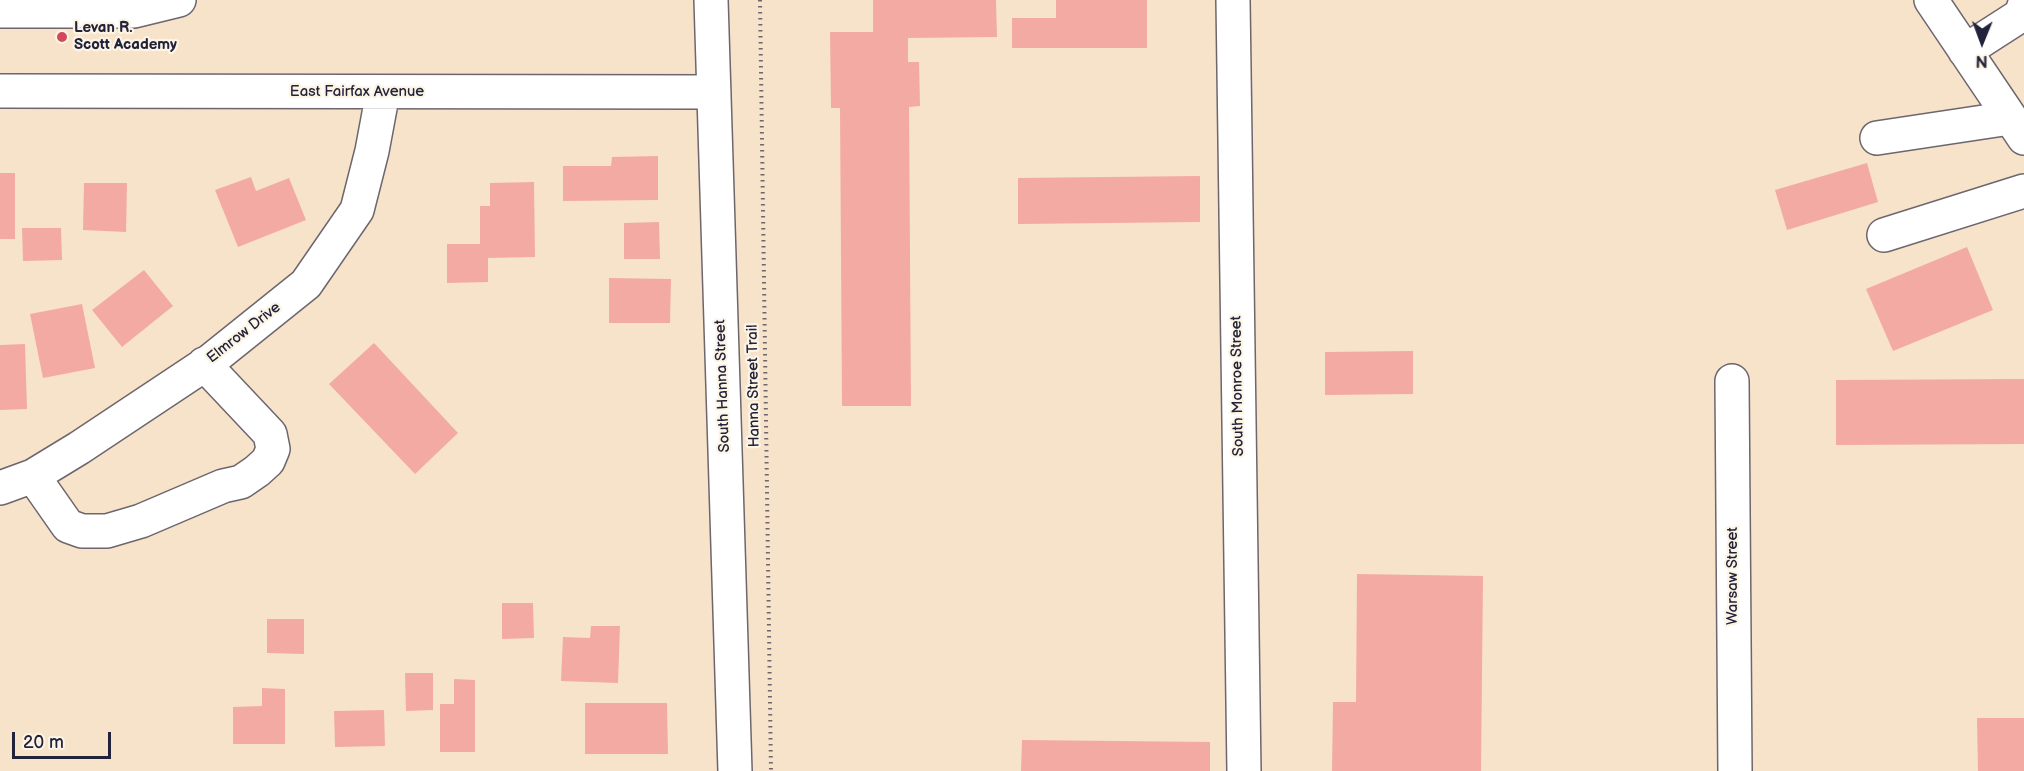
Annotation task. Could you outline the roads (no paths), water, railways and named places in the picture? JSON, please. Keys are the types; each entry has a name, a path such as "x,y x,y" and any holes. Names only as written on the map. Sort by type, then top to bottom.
{"street":[{"path":"0,11 134,12 179,0"},
{"name":"South Hanna Street","path":"711,0 735,771"},
{"name":"South Monroe Street","path":"1233,0 1244,771"},
{"path":"1877,138 2017,128 1931,0"},
{"path":"1965,51 2021,15 2024,6"},
{"name":"East Fairfax Avenue","path":"0,92 714,92"},
{"name":"Elmrow Drive","path":"0,488 33,476 79,448 204,364 306,285 357,210 372,151 383,92"},
{"path":"1884,235 2024,191"},
{"path":"33,476 68,526 82,531 107,531 141,521 249,477 268,461 273,449 270,434 204,364"},
{"name":"Warsaw Street","path":"1732,381 1735,771"}],"place":[{"name":"Levan R. Scott Academy","path":"62,37"}]}
